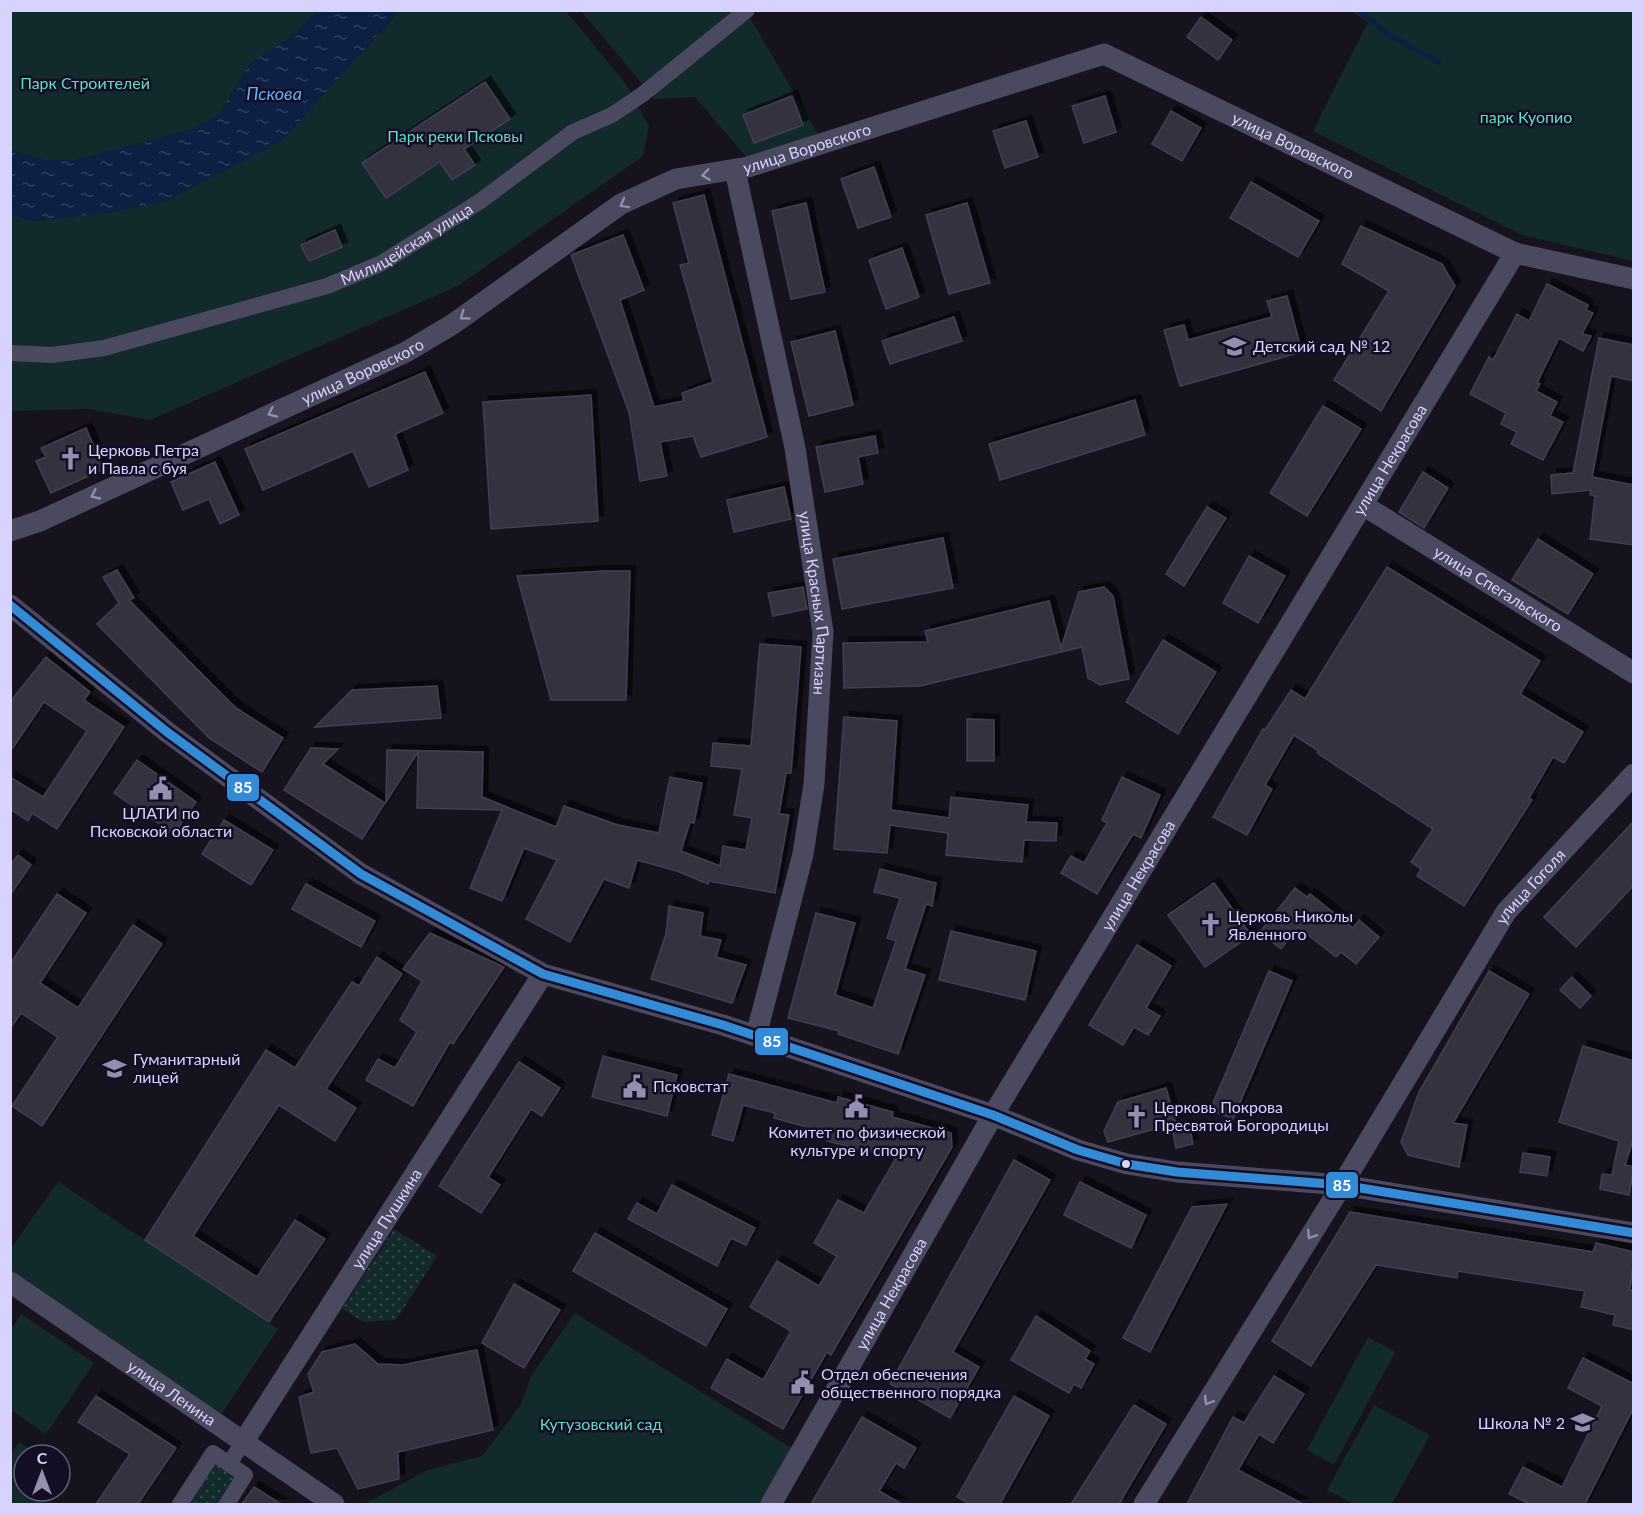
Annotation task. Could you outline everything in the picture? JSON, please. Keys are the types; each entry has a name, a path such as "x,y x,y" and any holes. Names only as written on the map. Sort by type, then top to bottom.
{"street":[{"name":"Милицейская улица","path":"10,353 52,355 104,348 327,286 380,264 479,202 573,132 612,115 643,94 747,10"},
{"name":"улица Воровского","path":"10,531 40,521 406,352 453,324 621,204 676,179 735,170 1104,54 1515,253 1634,279"},
{"name":"улица Красных Партизан","path":"735,170 795,448 823,633 814,784 807,831 756,1036"},
{"name":"улица Некрасова","path":"771,1504 993,1115 1515,253"},
{"name":"улица Спегальского","path":"1363,505 1634,673"},
{"path":"10,605 166,732 361,874 543,974 756,1036 993,1115 1078,1150 1127,1164 1177,1172 1342,1185 1634,1233"},
{"name":"улица Гоголя","path":"1144,1504 1342,1185 1506,912 1634,774"},
{"name":"улица Пушкина","path":"230,1464 543,974"},
{"name":"улица Ленина","path":"10,1282 334,1504"},
{"path":"180,1504 213,1453 245,1475 227,1504"}],"green space":[{"name":"Парк Строителей","path":"11,11 318,11 292,37 250,63 219,115 193,129 77,160 43,160 11,150"},
{"name":"Парк реки Псковы","path":"399,11 566,11 625,83 649,126 643,156 458,286 150,420 89,409 11,411 10,213 31,221 114,212 363,52"},
{"path":"581,11 756,11 749,16 820,137 747,158 695,97 655,99"},
{"name":"парк Куопио","path":"1350,11 1633,11 1633,261 1522,235 1313,131 1368,22"},
{"path":"58,1182 278,1329 219,1418 11,1276 11,1248"},
{"path":"394,1229 437,1256 396,1320 364,1322 342,1309"},
{"name":"Кутузовский сад","path":"575,1313 795,1450 761,1504 364,1504 428,1470 482,1456 520,1406 531,1376"},
{"path":"21,1314 94,1363 46,1434 11,1410 11,1330"},
{"path":"1368,1337 1395,1352 1334,1465 1307,1450"},
{"path":"1374,1405 1430,1435 1392,1504 1354,1504 1327,1490"},
{"path":"12,1452 12,1503 47,1504 11,1504"},
{"path":"215,1459 239,1474 220,1504 187,1504"}],"water":[{"name":"Пскова","path":"318,11 399,11 283,140 167,201 114,212 31,221 11,213 11,150 43,160 77,160 193,129 219,115 250,63 292,37"}],"building":[{"path":"1201,17 1232,40 1218,60 1187,37"},
{"path":"485,82 510,119 464,149 475,165 452,180 440,162 386,198 362,163"},
{"path":"792,96 803,125 754,143 743,115"},
{"path":"1105,96 1116,132 1084,143 1072,106"},
{"path":"1171,111 1201,128 1182,161 1152,144"},
{"path":"1026,121 1038,157 1005,168 993,131"},
{"path":"874,167 891,217 858,228 841,179"},
{"path":"1251,182 1319,221 1298,257 1230,218"},
{"path":"704,195 767,437 701,457 693,436 660,442 667,476 640,481 629,412 571,255 623,235 644,290 620,300 654,407 684,401 682,393 713,382 680,265 689,263 673,203"},
{"path":"806,203 825,292 791,299 772,211"},
{"path":"967,203 990,283 949,294 926,215"},
{"path":"1361,226 1442,264 1455,286 1381,411 1334,380 1389,291 1342,264"},
{"path":"335,230 342,247 309,261 301,245"},
{"path":"902,248 919,297 886,309 869,260"},
{"path":"1547,284 1588,305 1586,310 1593,313 1582,334 1591,336 1583,351 1559,338 1537,383 1540,384 1536,391 1557,402 1550,416 1563,422 1543,460 1511,444 1517,432 1501,424 1506,413 1470,394 1489,357 1493,360 1517,314 1529,321"},
{"name":"Детский сад № 12","path":"1287,296 1302,352 1180,386 1164,330 1184,325 1188,340 1272,317 1267,301"},
{"path":"954,317 962,341 890,364 882,341"},
{"path":"835,331 853,405 809,416 791,342"},
{"path":"1599,338 1634,345 1634,381 1611,376 1592,477 1634,485 1634,545 1590,539 1595,496 1590,495 1591,490 1552,494 1551,475 1573,473"},
{"path":"425,372 443,413 395,434 408,470 369,487 353,451 263,490 245,449"},
{"path":"591,395 598,521 491,529 483,402"},
{"path":"1135,400 1145,435 1000,480 989,444"},
{"path":"1323,406 1361,429 1307,516 1270,493"},
{"name":"Церковь Петра и Павла с буя","path":"86,428 104,469 51,493 36,461 46,457 41,448"},
{"path":"875,436 878,453 858,457 863,484 825,492 816,447"},
{"path":"215,462 239,515 220,524 209,499 183,510 171,482"},
{"path":"1423,472 1448,488 1424,528 1399,512"},
{"path":"784,487 791,519 734,532 727,500"},
{"path":"1207,507 1226,518 1184,586 1166,574"},
{"path":"943,538 953,588 842,609 833,559"},
{"path":"1538,539 1593,574 1568,614 1512,580"},
{"path":"1249,556 1285,576 1258,623 1223,603"},
{"path":"1387,567 1540,661 1520,694 1583,732 1564,763 1553,757 1529,798 1532,800 1464,906 1417,876 1421,869 1411,862 1433,829 1317,753 1319,751 1294,735 1265,785 1272,789 1247,835 1213,817 1263,729 1265,730 1291,690 1305,699"},
{"path":"117,570 134,598 129,600 185,657 236,708 283,738 262,772 209,738 97,624 119,603 103,577"},
{"path":"630,571 626,700 551,700 517,576"},
{"path":"803,587 807,609 773,616 768,593"},
{"path":"1104,587 1113,596 1129,679 1100,685 1088,678 1082,647 920,686 844,688 843,643 928,642 925,631 1049,601 1061,648 1079,592"},
{"path":"1163,640 1216,672 1178,734 1126,702"},
{"path":"760,644 801,647 791,773 786,773 779,814 789,815 775,893 709,881 708,884 677,871 637,860 629,888 604,879 570,942 526,919 557,860 524,848 502,901 470,888 502,810 417,808 418,752 386,802 387,750 483,752 482,797 556,827 564,806 618,825 659,833 670,777 702,783 694,823 690,822 681,851 720,866 723,846 746,850 752,818 734,815 742,769 711,766 713,743 751,746"},
{"path":"46,657 90,692 84,700 124,727 57,829 32,813 28,821 10,809 10,777 43,797 87,731 44,702 10,752 10,702"},
{"path":"437,686 441,718 315,727 352,690"},
{"path":"844,717 897,721 891,810 949,818 951,797 1028,805 1026,822 1057,823 1056,841 1024,840 1022,862 946,855 948,833 890,825 887,853 834,849"},
{"path":"967,719 994,720 994,761 967,761"},
{"path":"311,748 338,749 323,764 385,803 362,839 284,790"},
{"path":"137,760 196,802 174,834 114,793"},
{"path":"1122,777 1160,795 1141,838 1133,834 1097,894 1061,873 1071,856 1084,863 1107,823 1102,820"},
{"path":"224,820 273,850 251,885 202,854"},
{"path":"1634,821 1634,885 1576,947 1544,917"},
{"path":"18,855 31,865 10,895 10,865"},
{"path":"880,869 936,883 932,906 926,904 905,969 925,975 898,1054 838,1034 839,1031 788,1018 816,913 855,923 835,995 873,1008 896,941 887,938 900,898 874,892"},
{"name":"Церковь Николы Явленного","path":"1214,883 1251,935 1205,967 1168,915"},
{"path":"306,884 375,921 361,947 292,909"},
{"path":"1295,888 1307,897 1310,894 1353,928 1359,920 1379,937 1356,964 1341,952 1336,957 1298,927 1281,949 1260,932"},
{"path":"57,894 86,913 40,983 78,1008 133,925 162,944 42,1126 12,1106 58,1037 21,1013 10,1029 10,964"},
{"path":"669,906 703,913 700,936 721,940 716,957 746,965 732,1003 651,979 666,934"},
{"path":"951,931 1036,951 1025,1000 939,980"},
{"path":"430,933 504,967 453,1044 450,1042 413,1106 366,1080 378,1059 395,1068 417,1032 400,1020 422,981 403,969"},
{"path":"1137,945 1171,966 1146,1008 1160,1016 1148,1035 1134,1027 1123,1045 1089,1025"},
{"path":"377,957 402,974 326,1089 356,1108 335,1141 279,1105 193,1236 257,1277 295,1220 325,1239 269,1322 145,1240 266,1050 295,1068 352,982 359,986"},
{"path":"1269,971 1292,981 1233,1119 1210,1110"},
{"path":"1489,971 1529,994 1453,1123 1467,1125 1459,1167 1408,1155 1401,1142 1419,1092"},
{"path":"1572,977 1591,996 1580,1008 1560,990"},
{"path":"1583,1046 1634,1061 1634,1137 1625,1165 1634,1167 1629,1195 1600,1189 1602,1174 1612,1175 1619,1141 1559,1122"},
{"name":"Псковстат","path":"603,1056 677,1075 667,1116 592,1097"},
{"path":"519,1062 560,1088 542,1116 531,1109 488,1177 500,1185 481,1213 439,1186"},
{"path":"729,1074 837,1103 838,1097 893,1112 892,1117 951,1133 952,1147 831,1355 827,1352 783,1429 711,1388 727,1359 763,1380 791,1331 750,1307 777,1261 819,1286 837,1256 814,1243 838,1200 864,1213 896,1158 827,1141 829,1133 774,1118 775,1113 743,1105 733,1141 712,1135"},
{"name":"Церковь Покрова Пресвятой Богородицы","path":"1166,1088 1176,1123 1108,1142 1104,1131 1118,1102"},
{"path":"1190,1128 1193,1144 1176,1148 1173,1132"},
{"path":"1523,1153 1550,1157 1547,1176 1520,1172"},
{"path":"1014,1160 1050,1180 953,1352 979,1367 950,1418 890,1384"},
{"path":"1080,1182 1146,1215 1131,1248 1064,1215"},
{"path":"672,1185 755,1228 746,1245 731,1238 717,1266 628,1219 637,1203 657,1214"},
{"path":"1227,1204 1150,1352 1123,1338 1192,1207"},
{"path":"1350,1212 1593,1252 1596,1243 1634,1252 1630,1290 1634,1291 1634,1330 1613,1325 1615,1315 1581,1307 1585,1291 1458,1271 1457,1278 1376,1265 1311,1366 1272,1341"},
{"path":"595,1233 727,1309 706,1346 573,1271"},
{"path":"514,1284 560,1310 524,1368 482,1343"},
{"path":"1036,1316 1090,1351 1085,1359 1094,1364 1081,1388 1074,1384 1069,1393 1011,1360"},
{"path":"355,1344 378,1364 403,1365 477,1350 493,1430 398,1452 399,1479 358,1489 337,1448 311,1453 299,1397 314,1392 308,1374 322,1352"},
{"path":"1583,1358 1634,1384 1634,1407 1585,1504 1530,1504 1509,1494 1523,1467 1562,1487 1602,1406 1568,1388"},
{"path":"1274,1376 1304,1394 1273,1443 1259,1434 1238,1470 1303,1504 1187,1504 1233,1417 1244,1423"},
{"path":"96,1396 176,1448 138,1504 96,1504 130,1454 78,1422"},
{"path":"1014,1396 1049,1416 1000,1504 970,1504 957,1497"},
{"path":"1134,1405 1166,1424 1119,1504 1071,1504"},
{"path":"862,1417 916,1448 904,1468 896,1463 879,1491 902,1504 811,1504"},
{"path":"254,1487 281,1504 242,1504"}],"waterway":[{"path":"1358,10 1388,34 1440,63"}],"transit line":[{"name":"85","path":"10,605 167,732 361,874 543,974 723,1025 993,1115 1078,1150 1127,1164 1177,1172 1342,1185 1634,1233"}],"place":[{"name":"Детский сад № 12","path":"1235,346"},
{"name":"Церковь Петра и Павла с буя","path":"70,459"},
{"name":"ЦЛАТИ по Псковской области","path":"161,788"},
{"name":"Церковь Николы Явленного","path":"1210,925"},
{"name":"Гуманитарный лицей","path":"115,1068"},
{"name":"Псковстат","path":"635,1086"},
{"name":"Комитет по физической культуре и спорту","path":"857,1107"},
{"name":"Церковь Покрова Пресвятой Богородицы","path":"1136,1116"},
{"name":"Отдел обеспечения общественного порядка","path":"803,1383"},
{"name":"Школа № 2","path":"1583,1423"}]}
